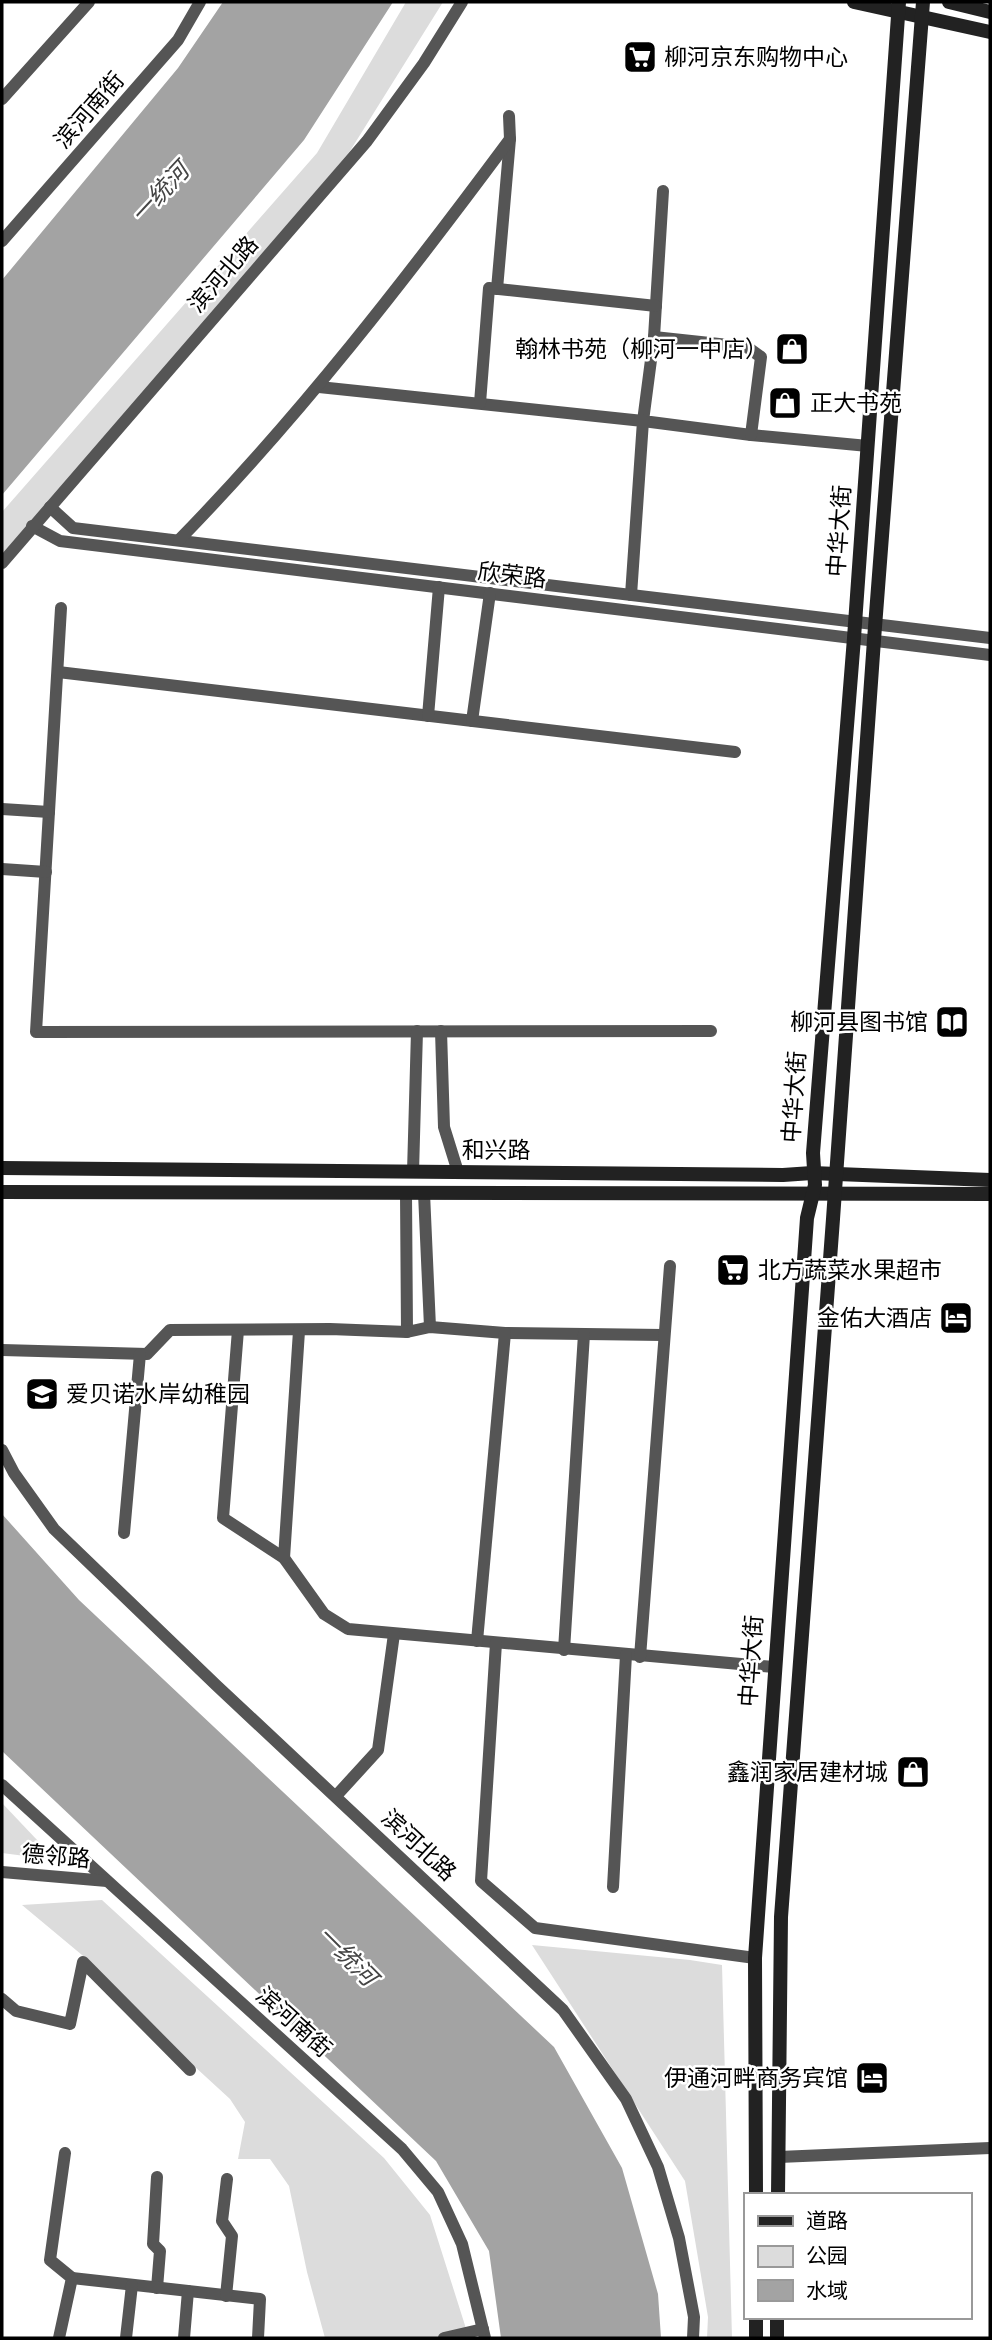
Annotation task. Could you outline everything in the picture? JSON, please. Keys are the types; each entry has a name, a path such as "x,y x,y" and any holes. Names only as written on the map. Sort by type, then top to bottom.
{"main road":[{"path":"854,2 899,7 922,17 990,32"},
{"name":"中华大街","path":"778,2193 781,1917 923,2"},
{"path":"949,2 990,12"},
{"name":"中华大街","path":"756,2193 755,1958 774,1667 807,1218 815,1185 812,1172 854,638 899,7"},
{"name":"和兴路","path":"2,1168 783,1175 812,1172 990,1180"},
{"name":"和兴路","path":"2,1192 990,1194"},
{"path":"756,2319 756,2338"},
{"path":"777,2319 777,2338"}],"street":[{"path":"2,99 89,2"},
{"name":"滨河南街","path":"2,241 178,40 200,2"},
{"name":"滨河北路","path":"2,563 367,141 424,63 462,2"},
{"path":"498,289 510,139 509,116"},
{"path":"179,540 318,387 430,246 510,139"},
{"path":"631,595 643,421 654,337 663,191"},
{"path":"480,403 489,288 656,306"},
{"path":"654,337 747,347 761,356 751,435"},
{"path":"318,387 868,446"},
{"name":"欣荣路","path":"50,507 73,528 990,638"},
{"name":"欣荣路","path":"32,526 60,541 990,655"},
{"path":"428,716 439,587"},
{"path":"472,721 490,593"},
{"path":"61,608 36,1032 711,1031"},
{"path":"58,672 735,752"},
{"path":"2,809 49,812"},
{"path":"2,869 46,872"},
{"path":"413,1172 417,1031"},
{"path":"441,1031 444,1127 458,1172"},
{"path":"407,1193 407,1332"},
{"path":"424,1193 430,1327"},
{"path":"640,1657 670,1266"},
{"path":"2,1350 147,1354 170,1329 407,1332 430,1327 505,1333 663,1335"},
{"path":"238,1330 223,1518 284,1558 324,1614 348,1629 774,1667"},
{"path":"284,1558 299,1331"},
{"path":"477,1641 505,1333"},
{"path":"564,1650 584,1334"},
{"path":"124,1533 141,1354"},
{"name":"滨河北路","path":"2,1450 14,1473 54,1529 216,1685 564,2010 626,2099 658,2167 679,2238 694,2317 693,2338"},
{"path":"336,1796 378,1750 394,1634"},
{"path":"496,1643 481,1881 535,1928 755,1958"},
{"path":"613,1887 626,1655"},
{"name":"滨河南街","path":"2,1785 402,2149 438,2192 462,2244 484,2333"},
{"name":"德邻路","path":"2,1872 107,1881"},
{"path":"2,1999 16,2011 70,2024 83,1962 190,2070"},
{"path":"779,2157 990,2148"},
{"path":"65,2153 50,2260 72,2278 260,2299 258,2338"},
{"path":"157,2177 153,2244 160,2251 157,2288"},
{"path":"226,2296 232,2236 222,2221 227,2179"},
{"path":"59,2338 72,2278"},
{"path":"126,2338 132,2285"},
{"path":"184,2338 188,2291"},
{"path":"444,2338 484,2333"}],"green space":[{"path":"406,2 443,2 350,151 248,273 2,555 2,512 317,153"},
{"path":"2,1803 56,1860 2,1853"},
{"path":"102,1900 384,2158 430,2215 469,2338 325,2338 307,2272 289,2186 270,2159 238,2159 245,2122 230,2099 145,2021 88,1960 22,1905"},
{"path":"532,1945 722,1965 732,2338 707,2338 708,2317 685,2181"}],"water":[{"name":"一统河","path":"223,2 393,2 304,140 2,495 2,280 178,68"},
{"name":"一统河","path":"2,1514 79,1600 554,2047 622,2168 658,2294 661,2338 501,2338 489,2251 436,2161 2,1751"}],"place":[{"name":"柳河京东购物中心","path":"640,57"},
{"name":"翰林书苑（柳河一中店）","path":"792,349"},
{"name":"正大书苑","path":"785,403"},
{"name":"柳河县图书馆","path":"952,1022"},
{"name":"北方蔬菜水果超市","path":"733,1270"},
{"name":"金佑大酒店","path":"956,1318"},
{"name":"爱贝诺水岸幼稚园","path":"42,1394"},
{"name":"鑫润家居建材城","path":"913,1772"},
{"name":"伊通河畔商务宾馆","path":"872,2078"}]}
